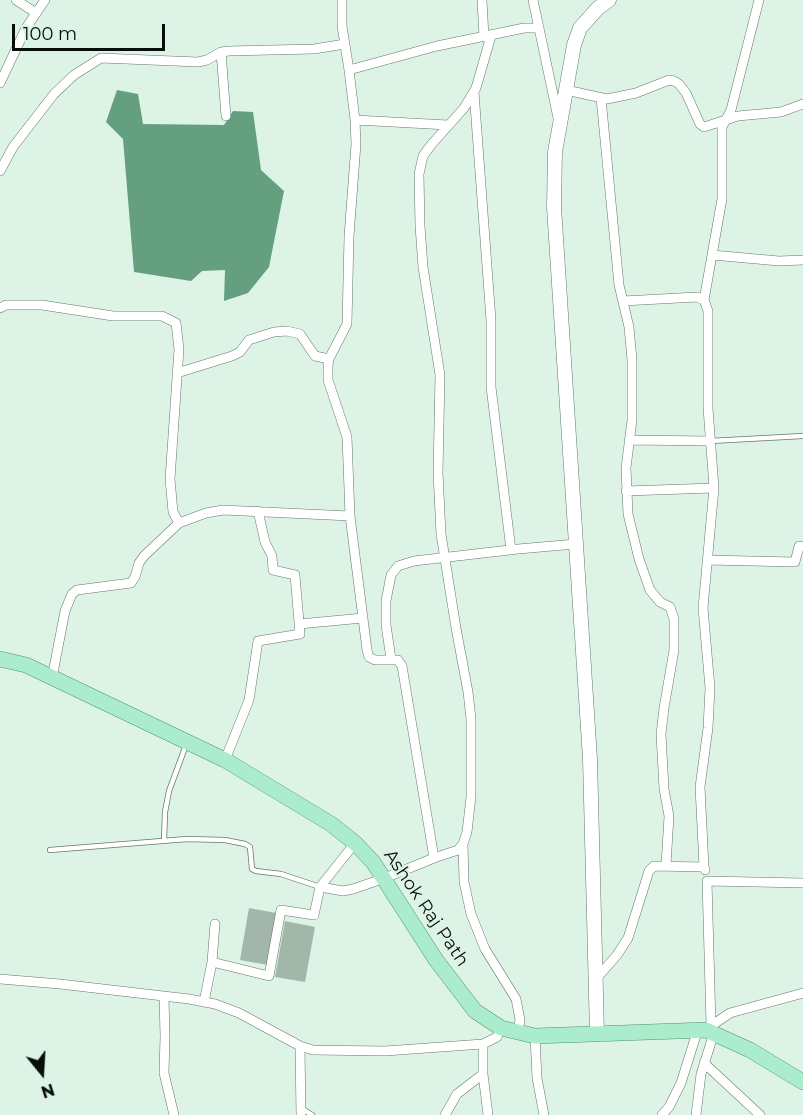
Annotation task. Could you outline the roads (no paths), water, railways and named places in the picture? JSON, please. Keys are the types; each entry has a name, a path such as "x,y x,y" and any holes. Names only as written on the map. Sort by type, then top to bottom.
{"main road":[{"path":"597,1034 590,759 554,207 555,152 574,45 580,28 609,0"},
{"name":"Ashok Raj Path","path":"0,659 26,665 225,760 331,824 356,843 385,878 436,960 475,1011 501,1028 535,1036 707,1029 750,1050 803,1082"}],"street":[{"path":"16,0 36,13"},
{"path":"0,83 17,45 45,0"},
{"path":"342,0 355,120 347,324 329,359 328,380 347,437 350,516 369,657 375,660 399,660 402,666 434,858"},
{"path":"482,0 487,37 481,75 464,108 423,156 418,187 423,267 440,375 438,473 441,534 470,706 471,797 464,844 464,882 471,914 484,949 516,999 520,1020 518,1033"},
{"path":"533,0 560,126"},
{"path":"696,1115 707,1029 707,881 700,802 710,688 703,608 714,488 710,441 708,311 704,300 723,192 722,127 735,99 759,0"},
{"path":"349,70 353,67 437,46 524,28 539,28"},
{"path":"0,171 12,147 54,94 94,60 108,57 198,62 221,52 315,49 345,44"},
{"path":"221,52 226,116"},
{"path":"566,90 601,98 636,93 669,80 680,84 700,124 704,127 738,116 781,112 803,104"},
{"path":"474,92 491,320 490,373 511,550"},
{"path":"601,98 612,220 632,360 632,420 626,468 630,527 639,559 654,596 670,607 674,619 674,650 661,734 664,789 669,816 666,865"},
{"path":"355,120 448,125"},
{"path":"712,255 779,261 803,260"},
{"path":"623,301 686,297 704,300"},
{"path":"0,308 6,305 42,305 112,316 152,315 170,319 176,323 178,330 177,373 170,478 173,512 179,523"},
{"path":"177,373 232,356 240,352 249,340 281,332 300,334 315,356 329,359"},
{"path":"629,440 710,441"},
{"path":"627,490 714,488"},
{"path":"52,678 65,611 72,594 77,590 131,583 144,556 179,523 216,510 350,516"},
{"path":"225,760 249,700 258,641 300,634 295,575 273,570 272,556 265,543 258,511"},
{"path":"391,659 386,625 386,601 394,570 405,563 576,544"},
{"path":"708,561 795,562 799,546 803,547"},
{"path":"299,624 363,618"},
{"path":"212,962 269,976 281,910 314,915 320,887 356,843"},
{"path":"320,887 343,891 385,878 458,850 464,844"},
{"path":"596,979 628,938 654,866 704,867"},
{"path":"707,881 803,883"},
{"path":"204,1002 212,962 215,924"},
{"path":"0,979 204,1002 239,1013 300,1046 313,1050 375,1051 483,1044 497,1037 501,1028"},
{"path":"662,1115 669,1107 707,1029 730,1013 803,993"},
{"path":"164,997 164,1073 174,1115"},
{"path":"535,1036 537,1077 544,1115"},
{"path":"483,1044 483,1074 488,1115"},
{"path":"300,1046 301,1112"},
{"path":"704,1063 760,1115"},
{"path":"445,1115 457,1094 483,1074"}],"lane":[{"path":"710,441 803,436"},
{"path":"164,841 165,812 169,791 187,742"},
{"path":"50,850 204,839 245,844 250,847 252,869 256,872 281,874 320,887"},
{"path":"301,1112 312,1115"}]}
